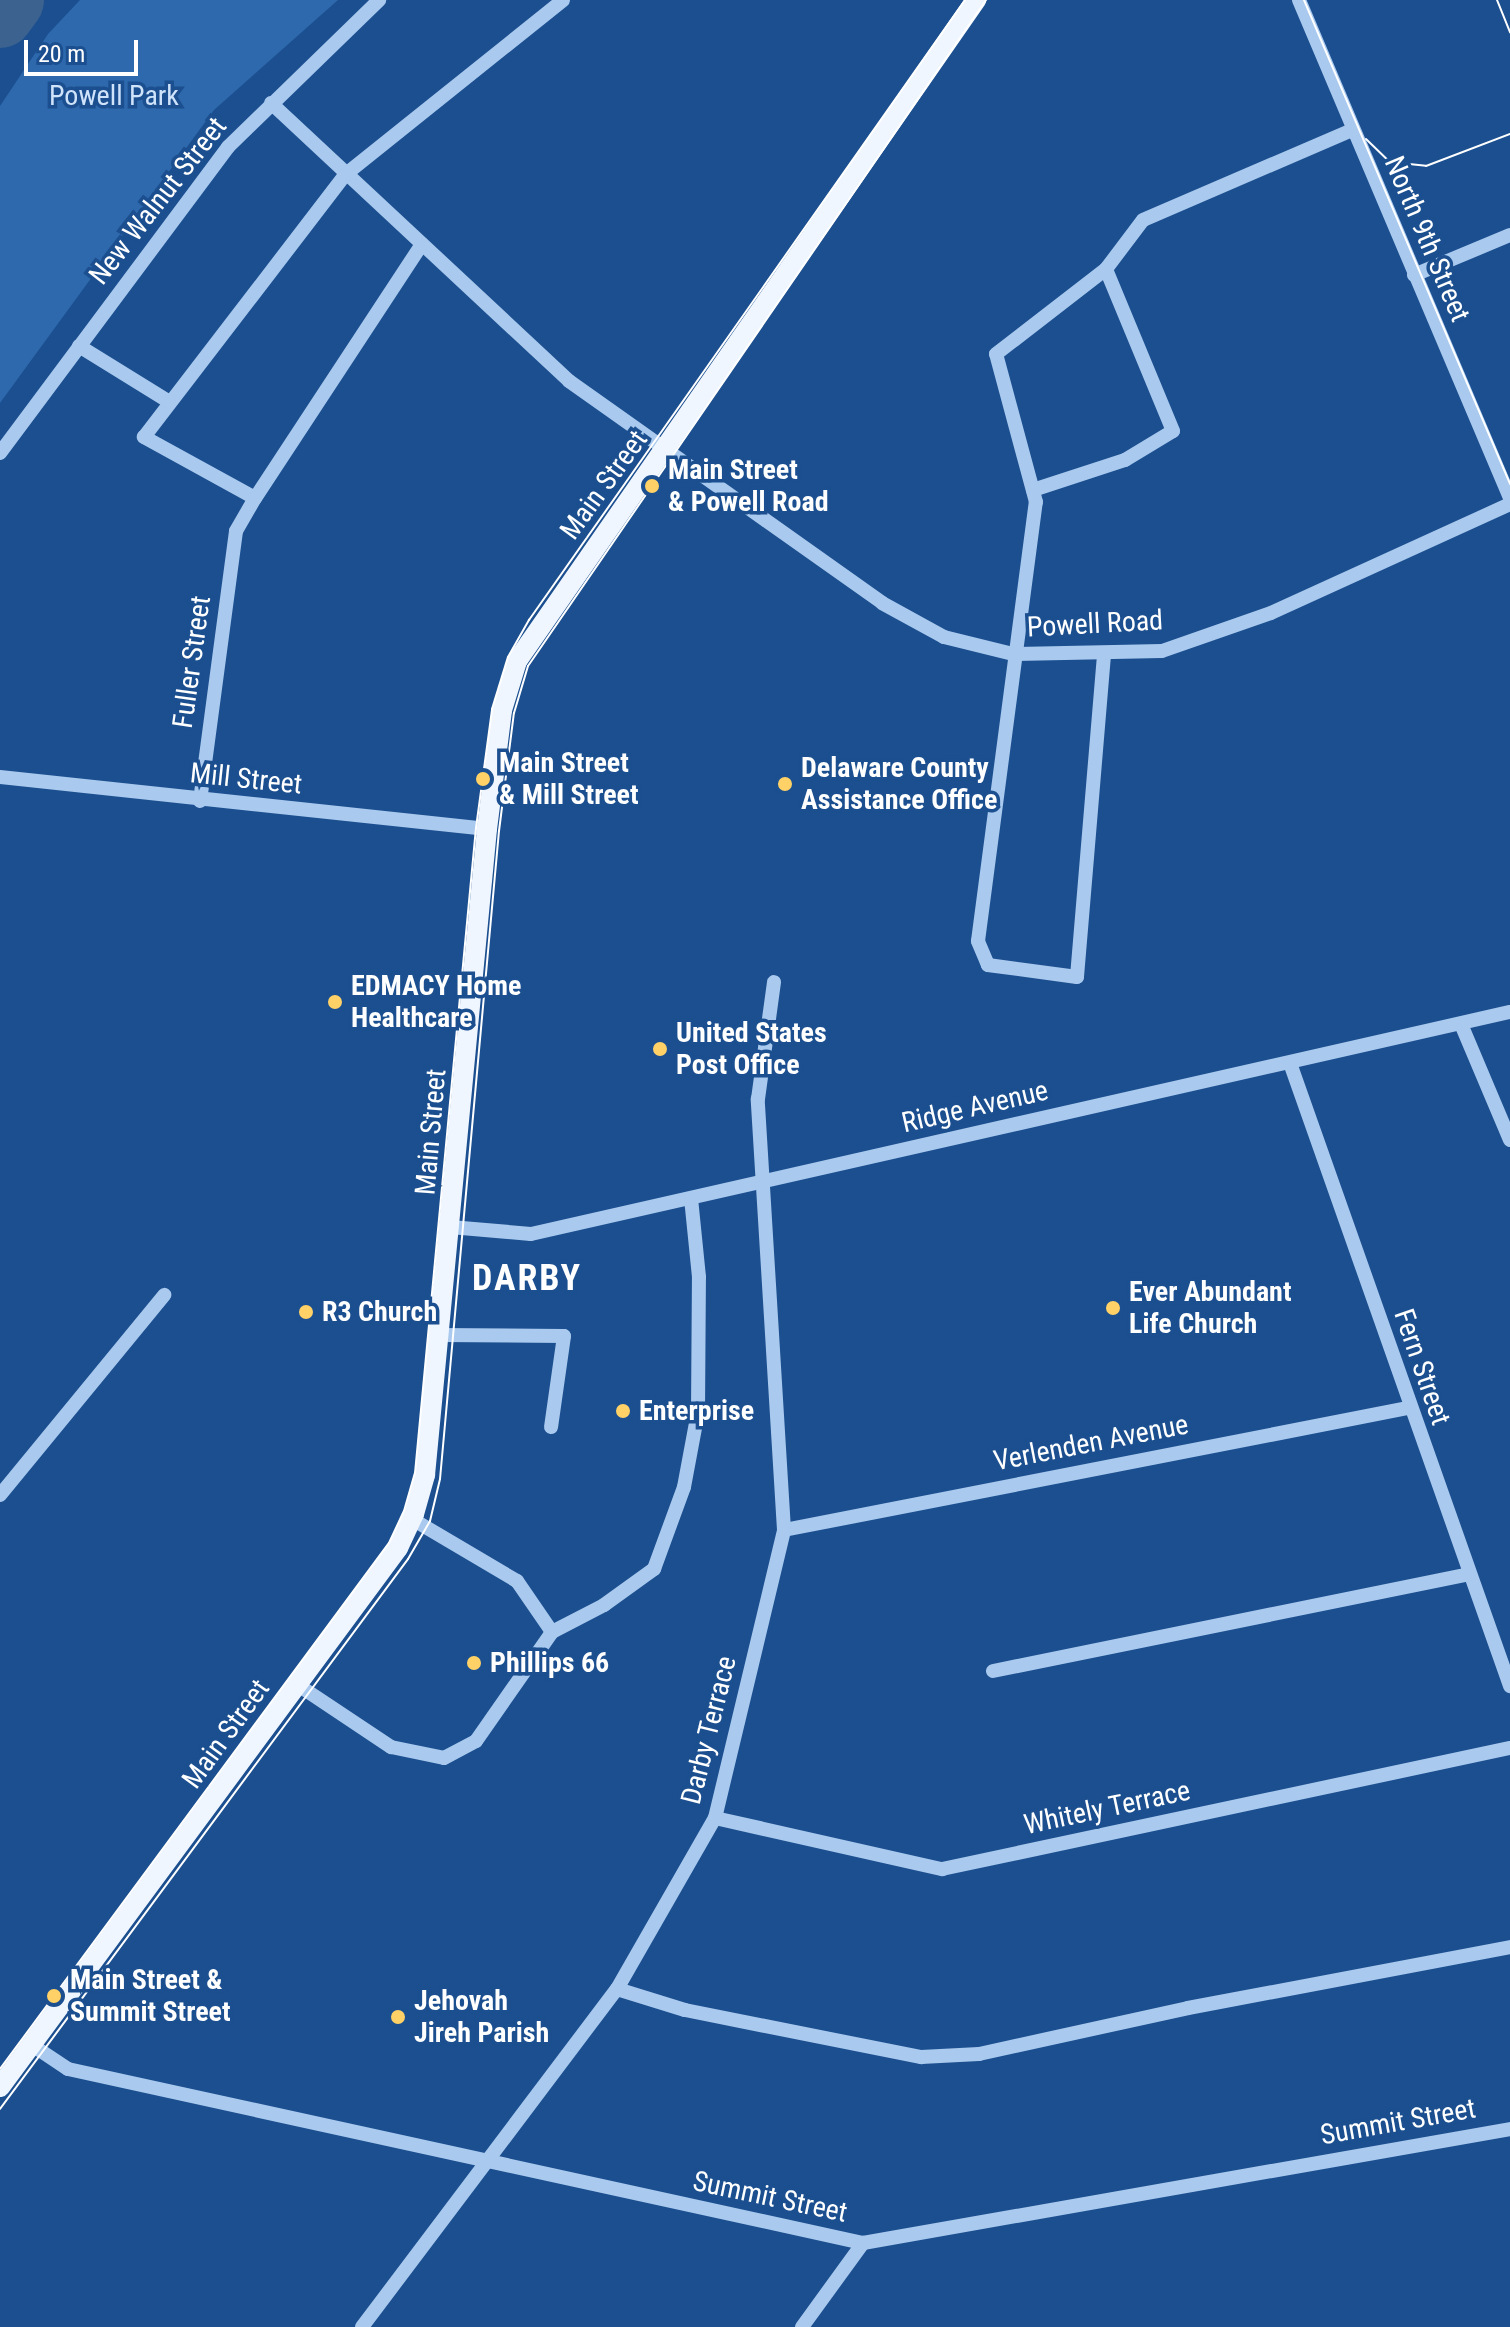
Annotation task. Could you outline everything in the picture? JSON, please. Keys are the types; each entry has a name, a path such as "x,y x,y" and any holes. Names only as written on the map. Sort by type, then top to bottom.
{"main road":[{"name":"Main Street","path":"0,2087 398,1548 412,1519 425,1475 487,829 502,710 517,661 976,0"}],"street":[{"name":"New Walnut Street","path":"0,453 228,147 379,0"},
{"path":"422,244 255,498 144,437 168,401 346,174 563,0"},
{"name":"North 9th Street","path":"1299,0 1510,501"},
{"name":"Powell Road","path":"271,103 569,381 882,603 944,637 1013,654 1104,655 1162,651 1271,613 1510,501"},
{"path":"1104,655 1077,977 988,965 978,941 1013,654 1036,502 996,354 1106,269 1143,220 1352,130"},
{"path":"1414,275 1510,235"},
{"path":"1033,490 1125,460 1173,431 1106,269"},
{"path":"79,346 168,401"},
{"name":"Fuller Street","path":"200,801 236,531 255,498"},
{"name":"Mill Street","path":"0,777 200,801 487,829"},
{"name":"Darby Terrace","path":"362,2327 482,2163 617,1989 715,1818 784,1530 758,1099 774,982"},
{"name":"Ridge Avenue","path":"450,1227 531,1234 1510,1012"},
{"path":"1461,1024 1510,1140"},
{"name":"Fern Street","path":"1290,1063 1408,1408 1509,1681"},
{"path":"298,1685 391,1747 444,1758 476,1741 552,1632 604,1605 654,1569 684,1487 698,1412 699,1277 691,1198"},
{"path":"0,1495 164,1295"},
{"path":"439,1335 564,1336 551,1427"},
{"name":"Verlenden Avenue","path":"784,1530 1408,1408"},
{"path":"412,1519 517,1581 552,1632"},
{"path":"993,1671 1469,1574"},
{"name":"Whitely Terrace","path":"715,1818 942,1869 1510,1748"},
{"path":"617,1989 685,2010 921,2057 979,2054 1188,2008 1510,1947"},
{"name":"Summit Street","path":"32,2045 68,2069 482,2163 863,2243 1510,2129"},
{"path":"802,2327 863,2243"}],"green space":[{"name":"Powell Park","path":"80,0 338,0 214,110 0,403 0,106 48,34"}],"waterway":[{"path":"0,14 10,0"}],"tram line":[{"path":"0,2069 389,1543 404,1511 415,1473 476,828 492,709 508,657 529,620 965,0"},
{"path":"0,2109 408,1559 430,1521 440,1479 499,831 514,713 528,666 986,0"},
{"path":"1304,0 1510,484"},
{"path":"1497,0 1510,33"},
{"path":"1366,139 1390,162 1426,166 1510,134"}],"place":[{"name":"Main Street & Powell Road","path":"652,486"},
{"name":"Main Street & Mill Street","path":"483,779"},
{"name":"Delaware County Assistance Office","path":"785,784"},
{"name":"EDMACY Home Healthcare","path":"335,1002"},
{"name":"United States Post Office","path":"660,1049"},
{"name":"Ever Abundant Life Church","path":"1113,1308"},
{"name":"R3 Church","path":"306,1312"},
{"name":"Enterprise","path":"623,1411"},
{"name":"Phillips 66","path":"474,1663"},
{"name":"Main Street & Summit Street","path":"54,1996"},
{"name":"Jehovah Jireh Parish","path":"398,2017"}],"district":[{"name":"DARBY","path":"527,1279"}]}
